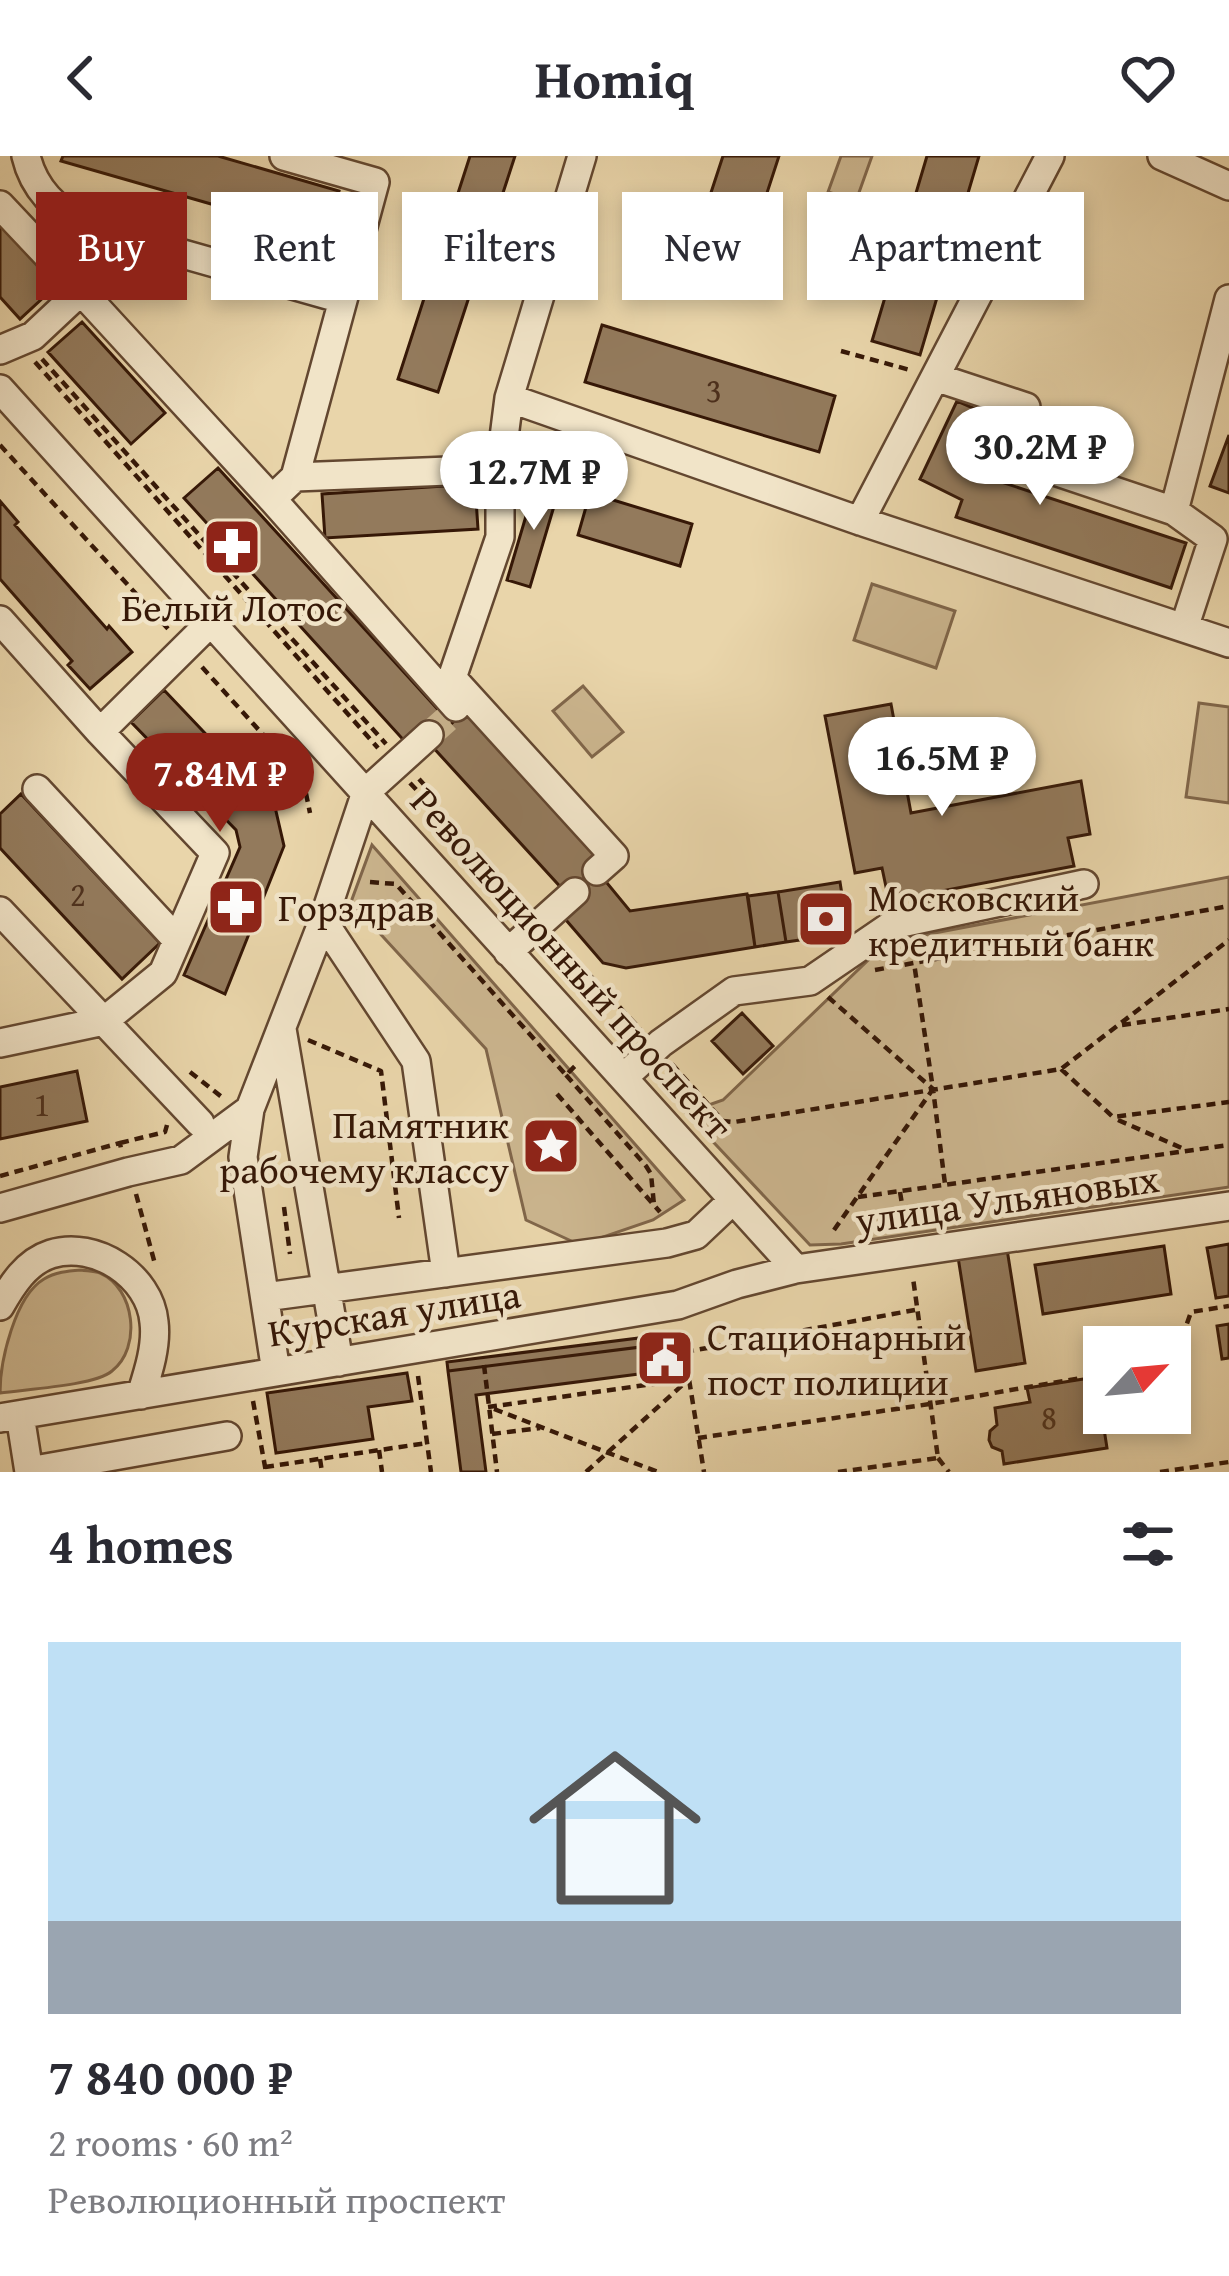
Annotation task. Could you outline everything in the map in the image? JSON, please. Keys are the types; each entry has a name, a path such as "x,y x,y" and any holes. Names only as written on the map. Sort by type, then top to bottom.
{"street":[{"path":"26,156 46,198 84,226 211,262"},
{"path":"284,156 375,182 372,192"},
{"path":"276,1372 243,1157 250,1109 323,920 366,792 449,705 500,537 500,469 509,398 583,156"},
{"path":"860,521 1050,156"},
{"path":"1162,156 1229,186"},
{"path":"0,205 36,244"},
{"path":"1174,511 1229,298"},
{"path":"14,344 33,336 72,300"},
{"path":"88,300 272,499 449,705 614,856 597,871"},
{"path":"272,499 296,477 342,300"},
{"path":"934,377 1026,407 1010,456 1174,511 1213,539 1184,628"},
{"name":"Революционный проспект","path":"0,389 796,1269"},
{"path":"509,398 1229,643"},
{"path":"296,477 500,469"},
{"path":"0,620 215,853 163,973 104,1021 0,1043"},
{"path":"100,732 212,622"},
{"path":"38,789 177,940"},
{"path":"624,1077 656,1047 734,991 810,981 892,925 1084,884"},
{"path":"508,952 575,892"},
{"path":"0,911 200,1123"},
{"path":"323,920 416,1061 446,1273"},
{"path":"282,1029 339,1362"},
{"path":"0,1208 181,1160 250,1109"},
{"path":"265,1297 667,1244 696,1235 733,1200"},
{"name":"улица Ульяновых","path":"796,1269 1229,1206"},
{"path":"0,1306 30,1265 51,1254 87,1253 126,1271 143,1292 154,1320 149,1370 141,1395"},
{"name":"Курская улица","path":"10,1416 678,1305 796,1269"},
{"path":"10,1416 29,1471 227,1436"}],"path":[{"path":"14,344 723,1121 1061,1069 1229,940"},
{"path":"841,351 934,377"},
{"path":"0,445 303,779 310,813"},
{"path":"398,763 439,801"},
{"path":"370,882 397,884 566,1075 646,1166 654,1205"},
{"path":"872,970 1229,906"},
{"path":"914,963 945,1185"},
{"path":"810,981 933,1089"},
{"path":"1116,1026 1229,1009"},
{"path":"282,1029 381,1071 400,1218"},
{"path":"566,1075 596,1047"},
{"path":"1061,1069 1113,1118 1188,1151"},
{"path":"834,1230 933,1089"},
{"path":"557,1094 660,1212"},
{"path":"1113,1118 1229,1102"},
{"path":"119,1143 165,1132 163,1120"},
{"path":"858,1196 1229,1145"},
{"path":"900,1191 904,1222"},
{"path":"912,1273 938,1458 949,1472"},
{"path":"1185,1326 1191,1312 1229,1306"},
{"path":"685,1352 917,1310"},
{"path":"682,1336 704,1472"},
{"path":"483,1362 497,1472"},
{"path":"417,1370 431,1472"},
{"path":"698,1438 1083,1378"},
{"path":"488,1407 689,1379"},
{"path":"586,1472 689,1379"},
{"path":"251,1390 265,1469 428,1443"},
{"path":"488,1407 658,1472"},
{"path":"492,1434 542,1427"},
{"path":"379,1450 382,1472"},
{"path":"838,1472 938,1458"},
{"path":"320,1459 322,1472"},
{"path":"1160,1472 1229,1462"}],"shaded area":[{"path":"841,156 872,156 859,192 828,192"},
{"path":"872,584 955,611 936,668 854,640"},
{"path":"583,686 623,732 592,757 553,711"},
{"path":"1199,703 1229,707 1229,803 1186,797"},
{"path":"372,845 684,1200 653,1220 580,1245 526,1220 486,1049 351,902"},
{"path":"1229,877 1229,1187 810,1245 686,1113 723,1100 887,942"},
{"path":"81,1270 100,1273 121,1291 131,1334 122,1361 91,1380 0,1393 6,1347 25,1299 48,1277"}],"building":[{"path":"63,156 218,156 339,191 211,192 211,204 187,197 187,192 169,192 61,161"},
{"path":"470,156 515,156 503,192 458,192"},
{"path":"723,156 779,156 767,192 711,192"},
{"path":"927,156 979,156 968,192 916,192"},
{"path":"0,220 36,260 36,300 41,300 20,319 0,297"},
{"path":"424,300 468,300 438,392 398,379"},
{"path":"884,300 936,300 920,355 872,341"},
{"path":"82,322 165,413 131,444 48,352"},
{"path":"602,325 835,396 819,452 585,382"},
{"path":"957,401 1001,420 977,474 1186,543 1171,588 956,517 962,500 920,479"},
{"path":"1229,435 1229,493 1210,486"},
{"path":"218,468 442,714 408,745 184,498"},
{"path":"537,479 560,486 530,587 507,580"},
{"path":"475,484 478,529 325,538 322,494"},
{"path":"590,493 692,524 680,566 578,535"},
{"path":"0,501 18,522 15,525 132,652 90,689 68,665 72,661 0,579"},
{"path":"164,690 275,807 284,846 225,994 184,975 240,847 236,830 131,722"},
{"path":"891,704 911,813 1081,781 1090,834 1068,838 1074,866 889,901 882,868 855,873 825,716"},
{"path":"467,709 602,858 593,866 630,911 747,894 755,947 626,968 603,963 560,913 565,892 430,744"},
{"path":"21,794 160,943 122,979 0,848 0,814"},
{"path":"840,882 848,933 786,942 778,892"},
{"path":"778,892 786,942 755,947 748,896"},
{"path":"742,1013 773,1046 743,1074 712,1041"},
{"path":"77,1071 87,1121 0,1139 0,1087"},
{"path":"1229,1244 1229,1296 1216,1298 1207,1248"},
{"path":"1164,1246 1171,1294 1043,1314 1035,1265"},
{"path":"1007,1249 1025,1363 976,1371 958,1257"},
{"path":"1229,1324 1229,1358 1222,1359 1217,1326"},
{"path":"663,1335 664,1344 448,1371 447,1362"},
{"path":"674,1343 678,1369 476,1395 486,1472 461,1472 448,1371"},
{"path":"407,1373 412,1401 368,1407 373,1439 276,1453 267,1393"},
{"path":"1083,1379 1083,1434 1105,1434 1107,1448 1004,1464 1002,1451 989,1440 997,1425 995,1408 1030,1402 1027,1388"}],"tunnel":[{"path":"429,735 447,719"}],"place":[{"name":"Белый Лотос","path":"232,547"},
{"name":"Горздрав","path":"236,907"},
{"name":"Московский кредитный банк","path":"826,919"},
{"name":"Памятник рабочему классу","path":"551,1146"},
{"name":"Стационарный пост полиции","path":"665,1358"}]}
